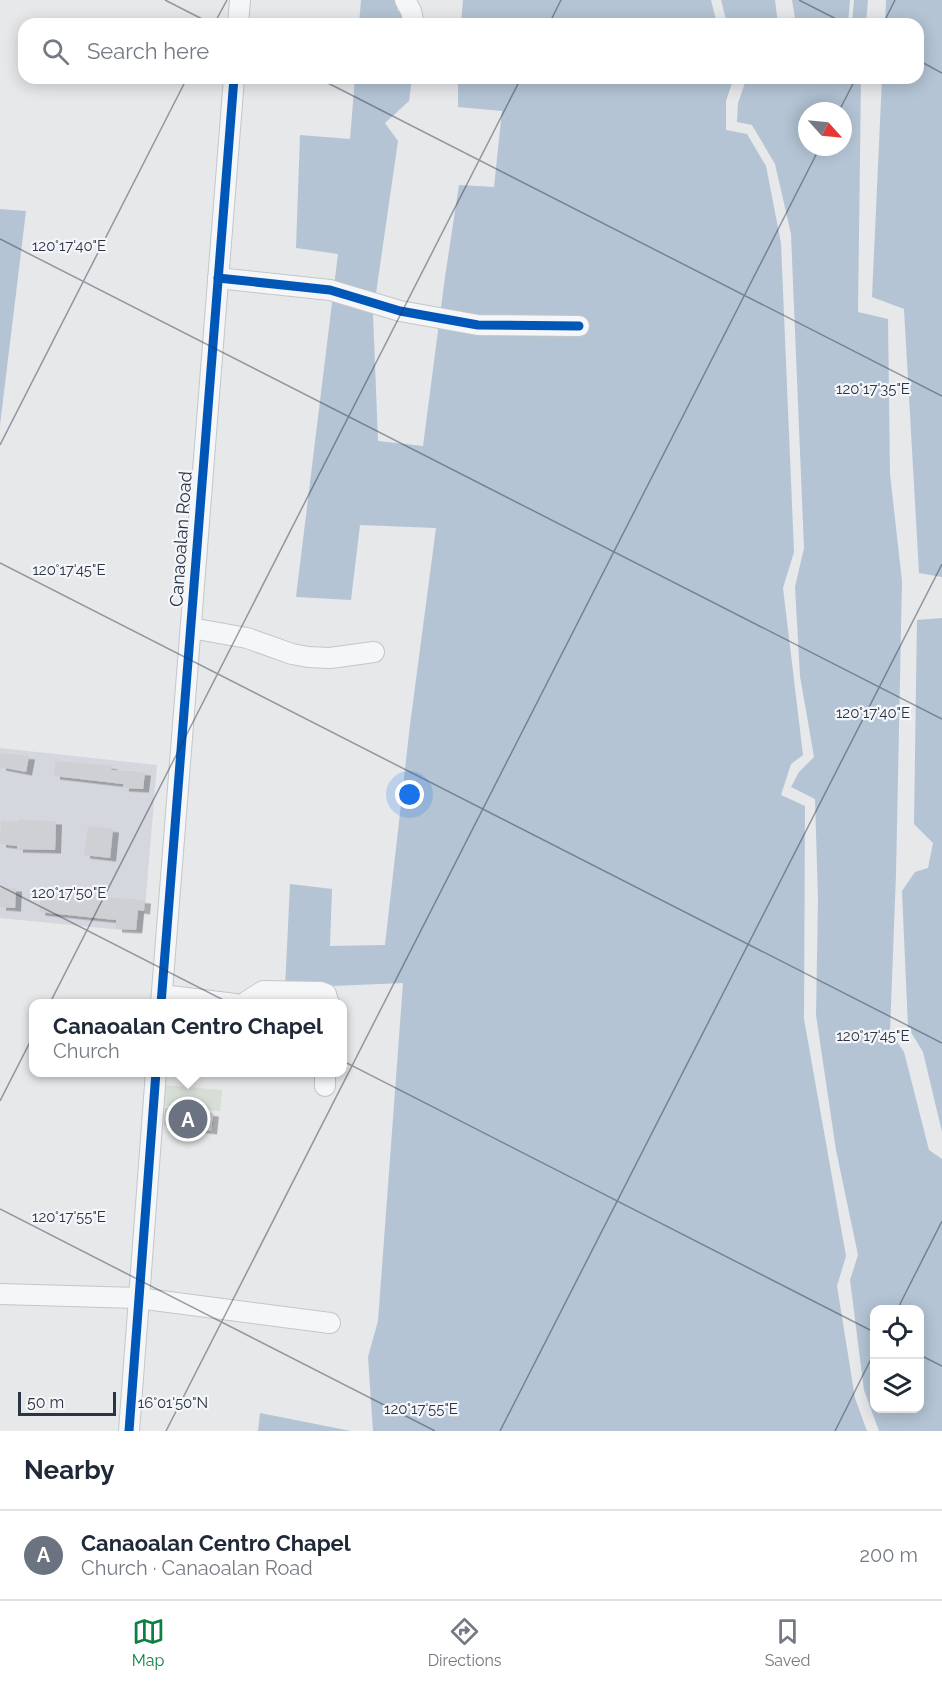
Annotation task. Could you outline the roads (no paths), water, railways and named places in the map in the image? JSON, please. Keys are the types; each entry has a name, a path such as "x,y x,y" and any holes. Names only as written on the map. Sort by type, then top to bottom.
{"street":[{"path":"238,18 240,0"},
{"path":"405,0 413,18"},
{"name":"Canaoalan Road","path":"162,999 234,84"},
{"path":"218,279 330,290 400,311 478,325 579,326"},
{"path":"191,628 247,638 292,654 308,657 330,658 374,652"},
{"path":"251,999 263,991 321,992 328,999"},
{"path":"129,1431 156,1077"},
{"path":"0,1294 138,1298 330,1323"}],"water":[{"path":"361,0 398,0 397,10 407,18 360,18"},
{"path":"463,0 711,0 716,18 462,18"},
{"path":"721,0 775,0 777,18 726,18"},
{"path":"792,0 850,0 848,18 795,18"},
{"path":"886,0 942,0 942,577 919,573 904,309 872,297 882,84 924,84 924,18 885,18"},
{"path":"355,84 411,84 409,101 385,123 398,141 373,314 378,441 423,446 459,185 494,187 502,111 458,107 458,84 732,84 726,101 726,130 747,134 766,166 781,243 794,552 783,588 803,755 791,764 781,795 805,806 804,1019 846,1256 837,1286 855,1398 867,1431 373,1431 368,1357 378,1321 403,983 285,988 290,884 332,889 330,946 385,945 410,725 436,528 360,525 351,600 296,597 338,254 296,248 300,135 350,139"},
{"path":"745,84 861,84 858,312 888,319 890,474 902,581 896,874 890,1031 904,1052 929,1150 942,1159 942,1431 879,1431 872,1413 924,1413 924,1305 870,1305 870,1406 864,1390 850,1280 858,1255 836,1150 816,1015 818,899 815,799 791,787 799,772 814,757 800,676 795,587 804,548 791,234 775,164 752,125 737,122 738,103"},
{"path":"0,209 26,211 0,425"},
{"path":"942,618 942,1132 923,1052 908,1027 902,891 915,872 928,868 933,843 914,824 917,620"},
{"path":"260,1413 351,1431 258,1431"}],"waterway":[{"path":"860,18 861,0"}],"place":[{"name":"Canaoalan Centro Chapel","path":"188,1119"}]}
